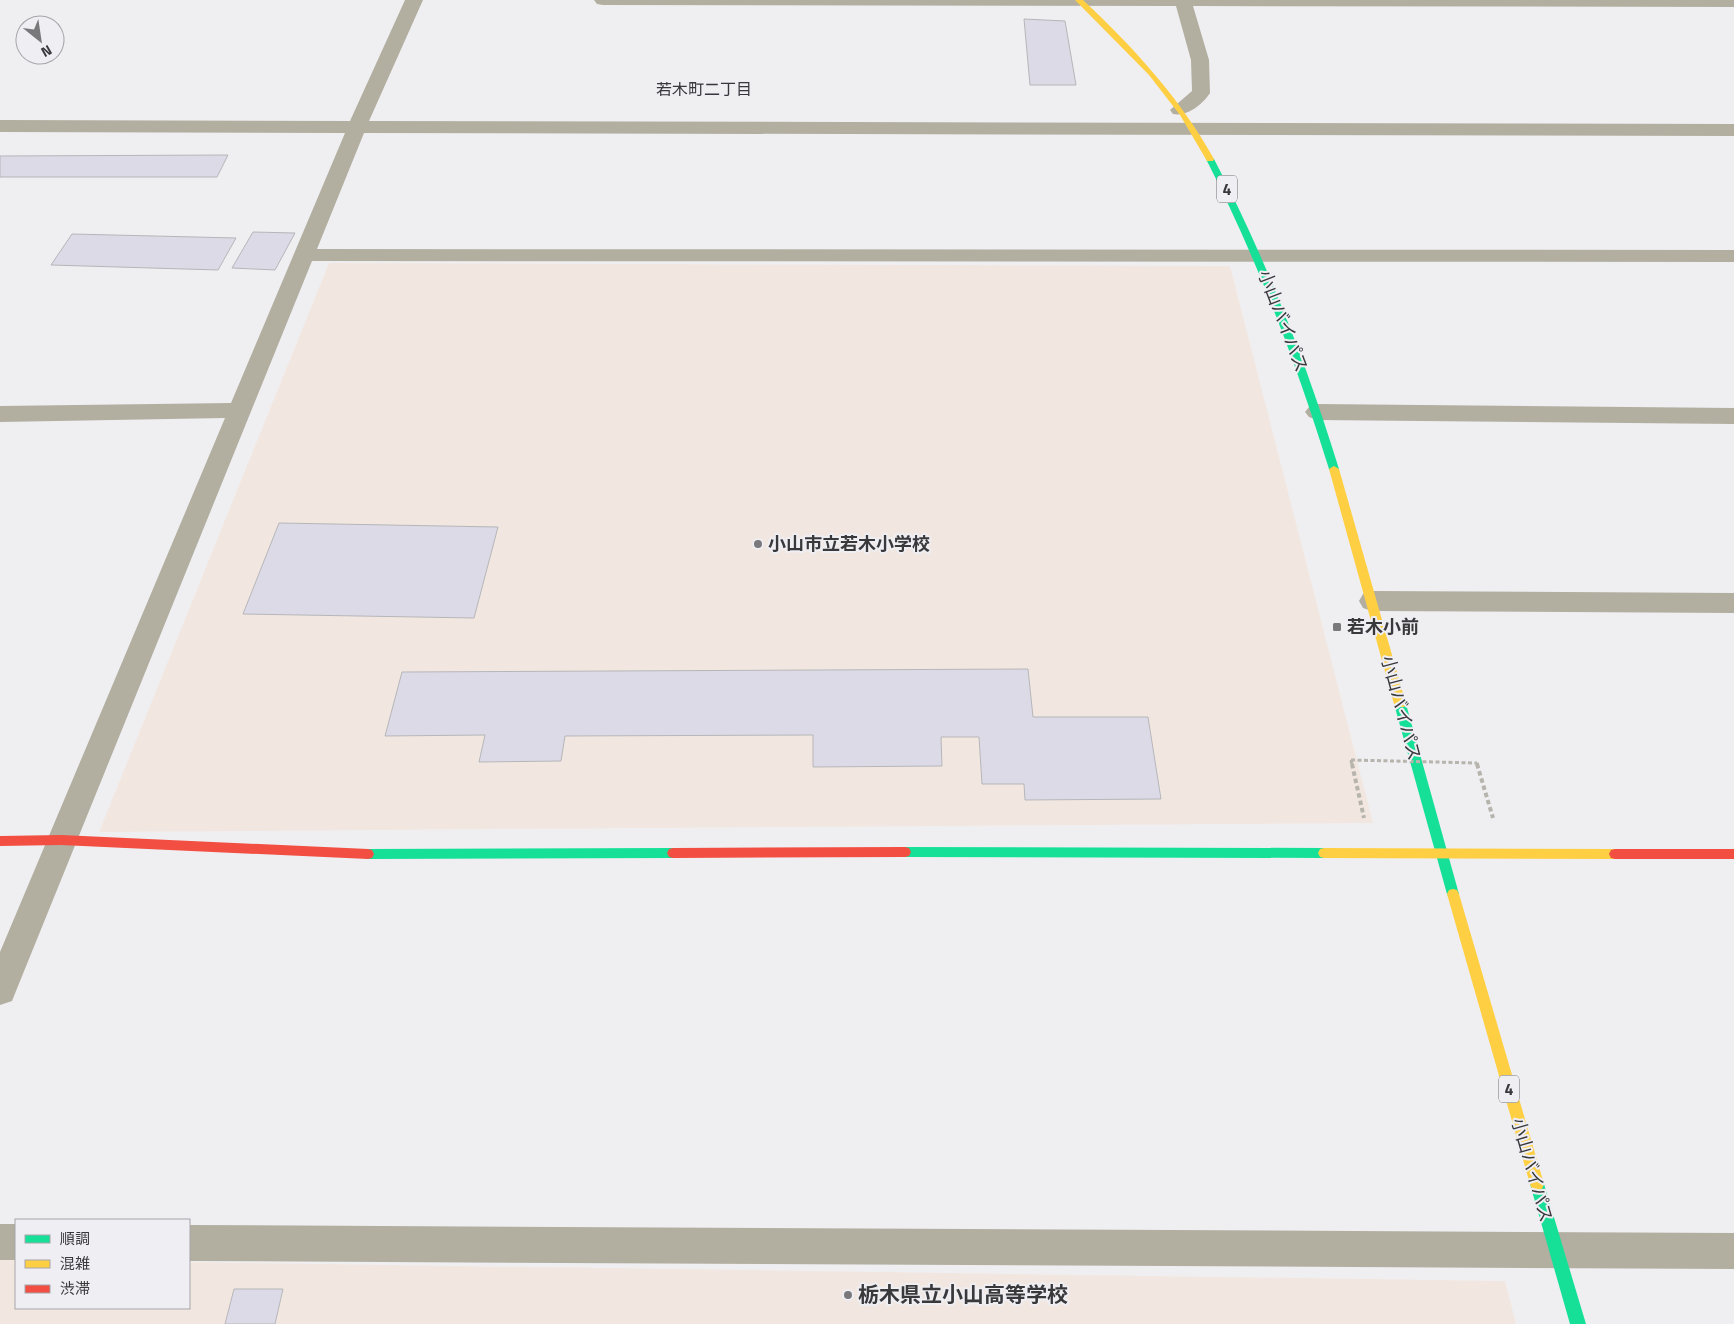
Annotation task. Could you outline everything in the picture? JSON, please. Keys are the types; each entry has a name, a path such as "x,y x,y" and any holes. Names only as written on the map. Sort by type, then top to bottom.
{"main road":[{"name":"小山バイパス","path":"1079,1 1116,34 1194,128 1230,196 1288,328 1317,412 1372,601 1441,854 1578,1324"},
{"path":"0,841 61,840 353,854 935,852 1734,854"}],"street":[{"path":"0,991 61,840 242,410 357,127 414,0"},
{"path":"603,0 1734,2"},
{"path":"1180,110 1201,93 1200,60 1183,1"},
{"path":"0,126 1734,130"},
{"path":"306,255 1734,256"},
{"path":"0,414 242,410"},
{"path":"1317,412 1734,416"},
{"path":"1372,601 1734,603"},
{"path":"0,1242 15,1242"},
{"path":"190,1242 1734,1250"}],"path":[{"path":"1364,821 1351,760 1477,763 1494,821"}],"shaded area":[{"name":"小山市立若木小学校","path":"329,263 1230,266 1373,823 99,832"},
{"name":"栃木県立小山高等学校","path":"0,1259 15,1260 15,1309 190,1309 190,1262 1505,1281 1516,1324 0,1324"}],"building":[{"path":"1024,19 1065,21 1076,85 1030,85"},
{"path":"228,155 217,177 0,177 0,156"},
{"path":"253,232 295,233 275,270 232,268"},
{"path":"72,234 236,238 218,270 51,265"},
{"path":"279,523 498,527 474,618 243,614"},
{"path":"1028,669 1033,717 1148,717 1161,799 1025,800 1024,784 982,784 979,737 941,737 942,766 813,767 813,735 565,736 561,761 479,762 485,735 385,736 402,672"},
{"path":"234,1289 283,1289 275,1324 225,1324"}],"traffic: fast":[{"path":"1210,159 1247,234 1280,311 1309,389 1334,469"},
{"path":"1400,704 1453,894"},
{"path":"905,852 1324,853"},
{"path":"368,854 673,853"},
{"path":"1537,1184 1578,1324"}],"traffic: slow":[{"path":"1079,0 1152,74 1183,115 1210,159"},
{"path":"1334,469 1400,704"},
{"path":"1324,853 1615,854"},
{"path":"1453,894 1537,1184"}],"traffic: jam":[{"path":"0,841 61,840 368,854"},
{"path":"673,853 905,852"},
{"path":"1615,854 1734,854"}],"place":[{"name":"小山市立若木小学校","path":"758,544"},
{"name":"若木小前","path":"1337,627"},
{"name":"栃木県立小山高等学校","path":"848,1295"}],"district":[{"name":"若木町二丁目","path":"704,89"}]}
